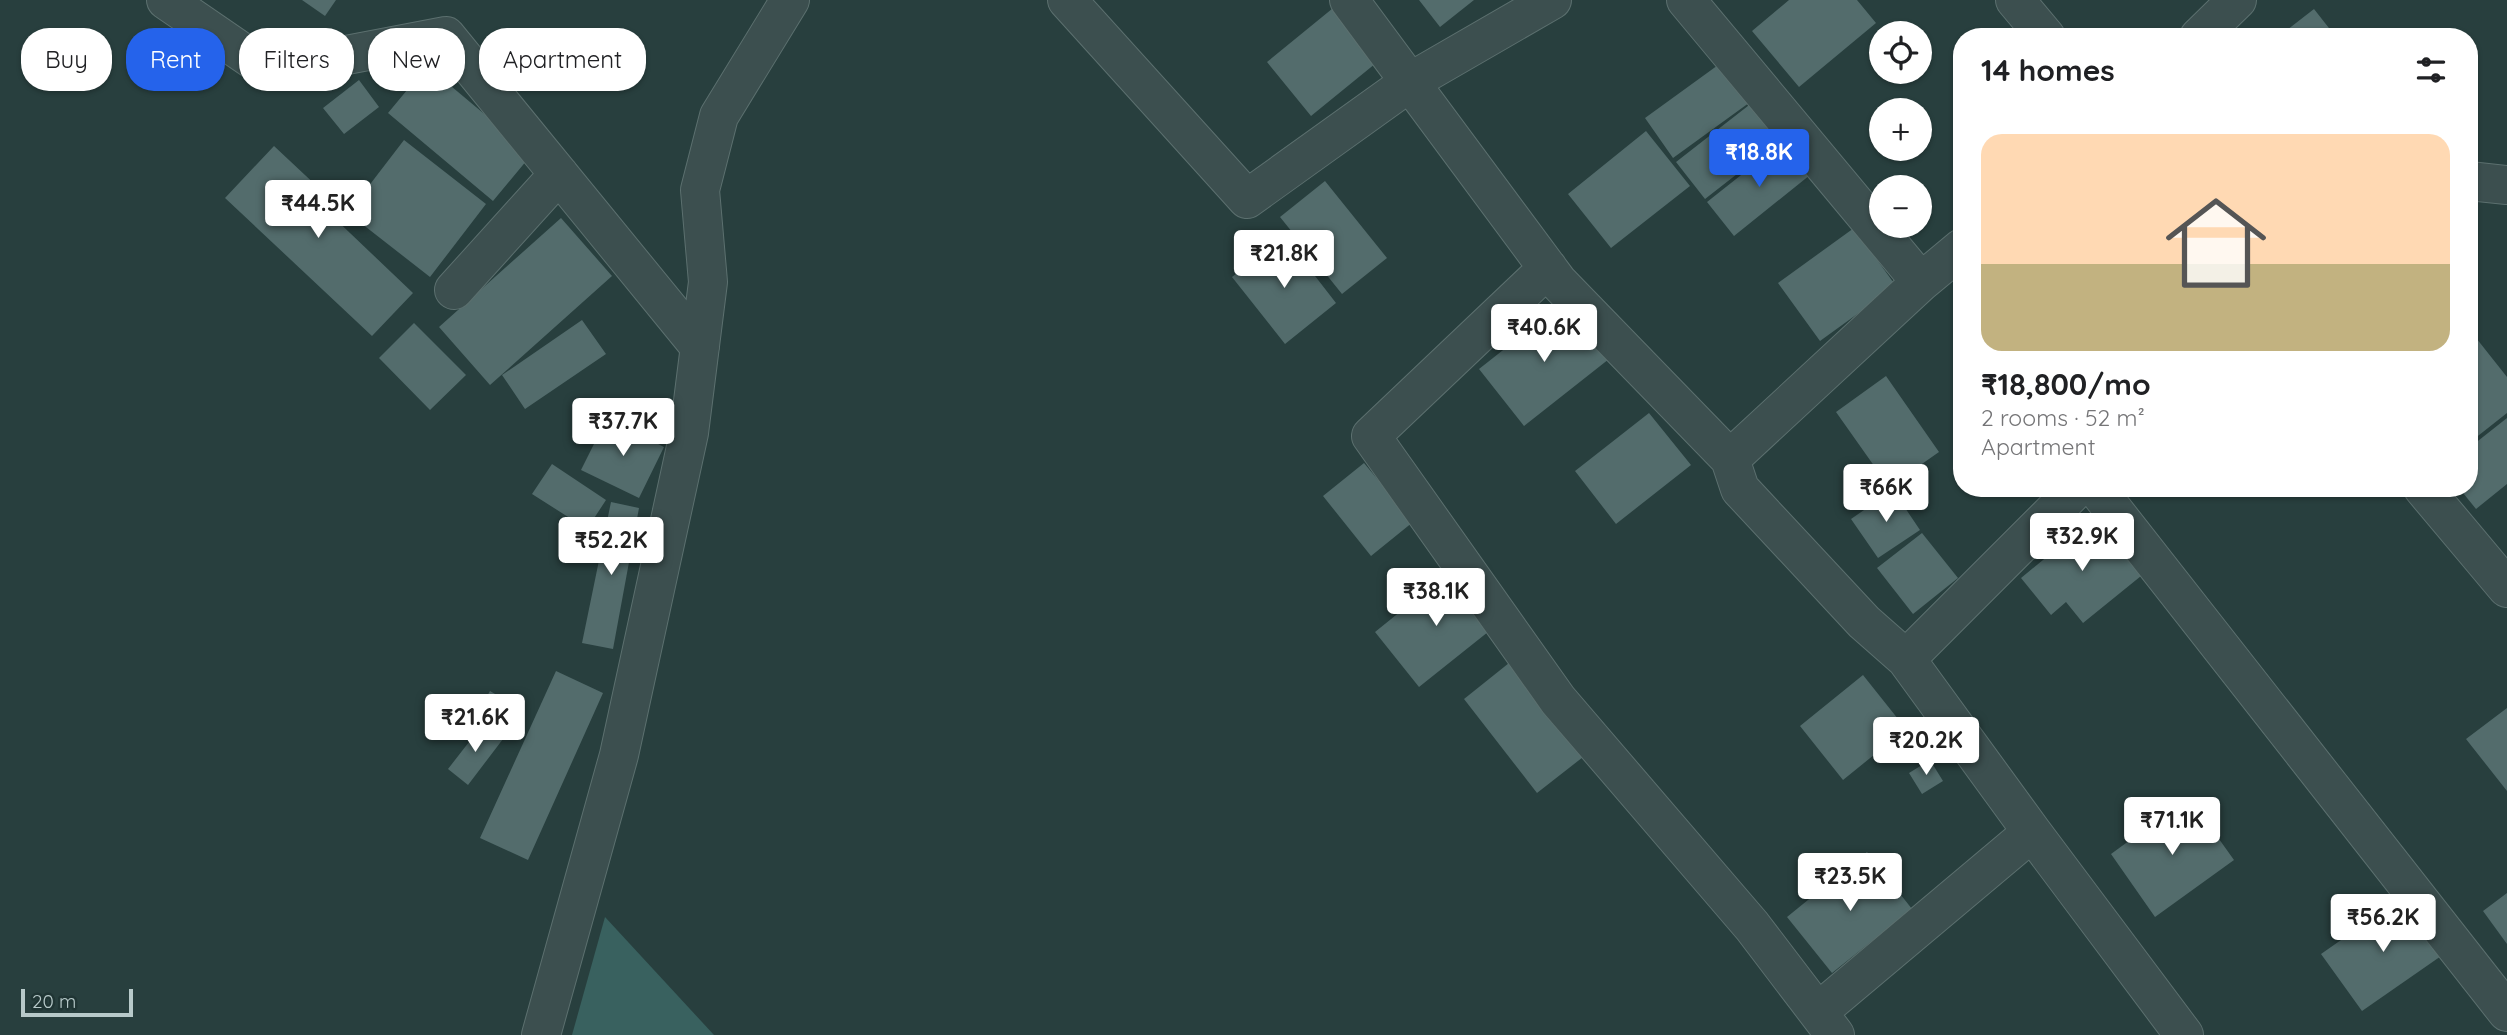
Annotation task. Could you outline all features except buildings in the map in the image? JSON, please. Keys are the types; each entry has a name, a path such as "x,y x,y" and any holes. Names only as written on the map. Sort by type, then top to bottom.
{"street":[{"path":"166,0 268,70 446,36 700,347"},
{"path":"541,1035 619,755 689,433 708,282 700,190 719,116 790,0"},
{"path":"1067,0 1247,199 1410,82 1552,0"},
{"path":"1349,0 1568,292 1730,459 1740,489 1864,622 1906,660 2184,1035"},
{"path":"1686,0 1921,282"},
{"path":"2015,0 2038,28"},
{"path":"2208,28 2237,0"},
{"path":"454,290 559,174"},
{"path":"2478,182 2507,185"},
{"path":"1730,459 1953,255"},
{"path":"1548,268 1371,436 1558,700 1752,926 1826,1024 2032,832"},
{"path":"1906,660 2068,497"},
{"path":"2103,497 2507,1012"},
{"path":"2434,497 2494,547 2507,588"}],"water":[{"path":"605,917 714,1035 572,1035"}]}
